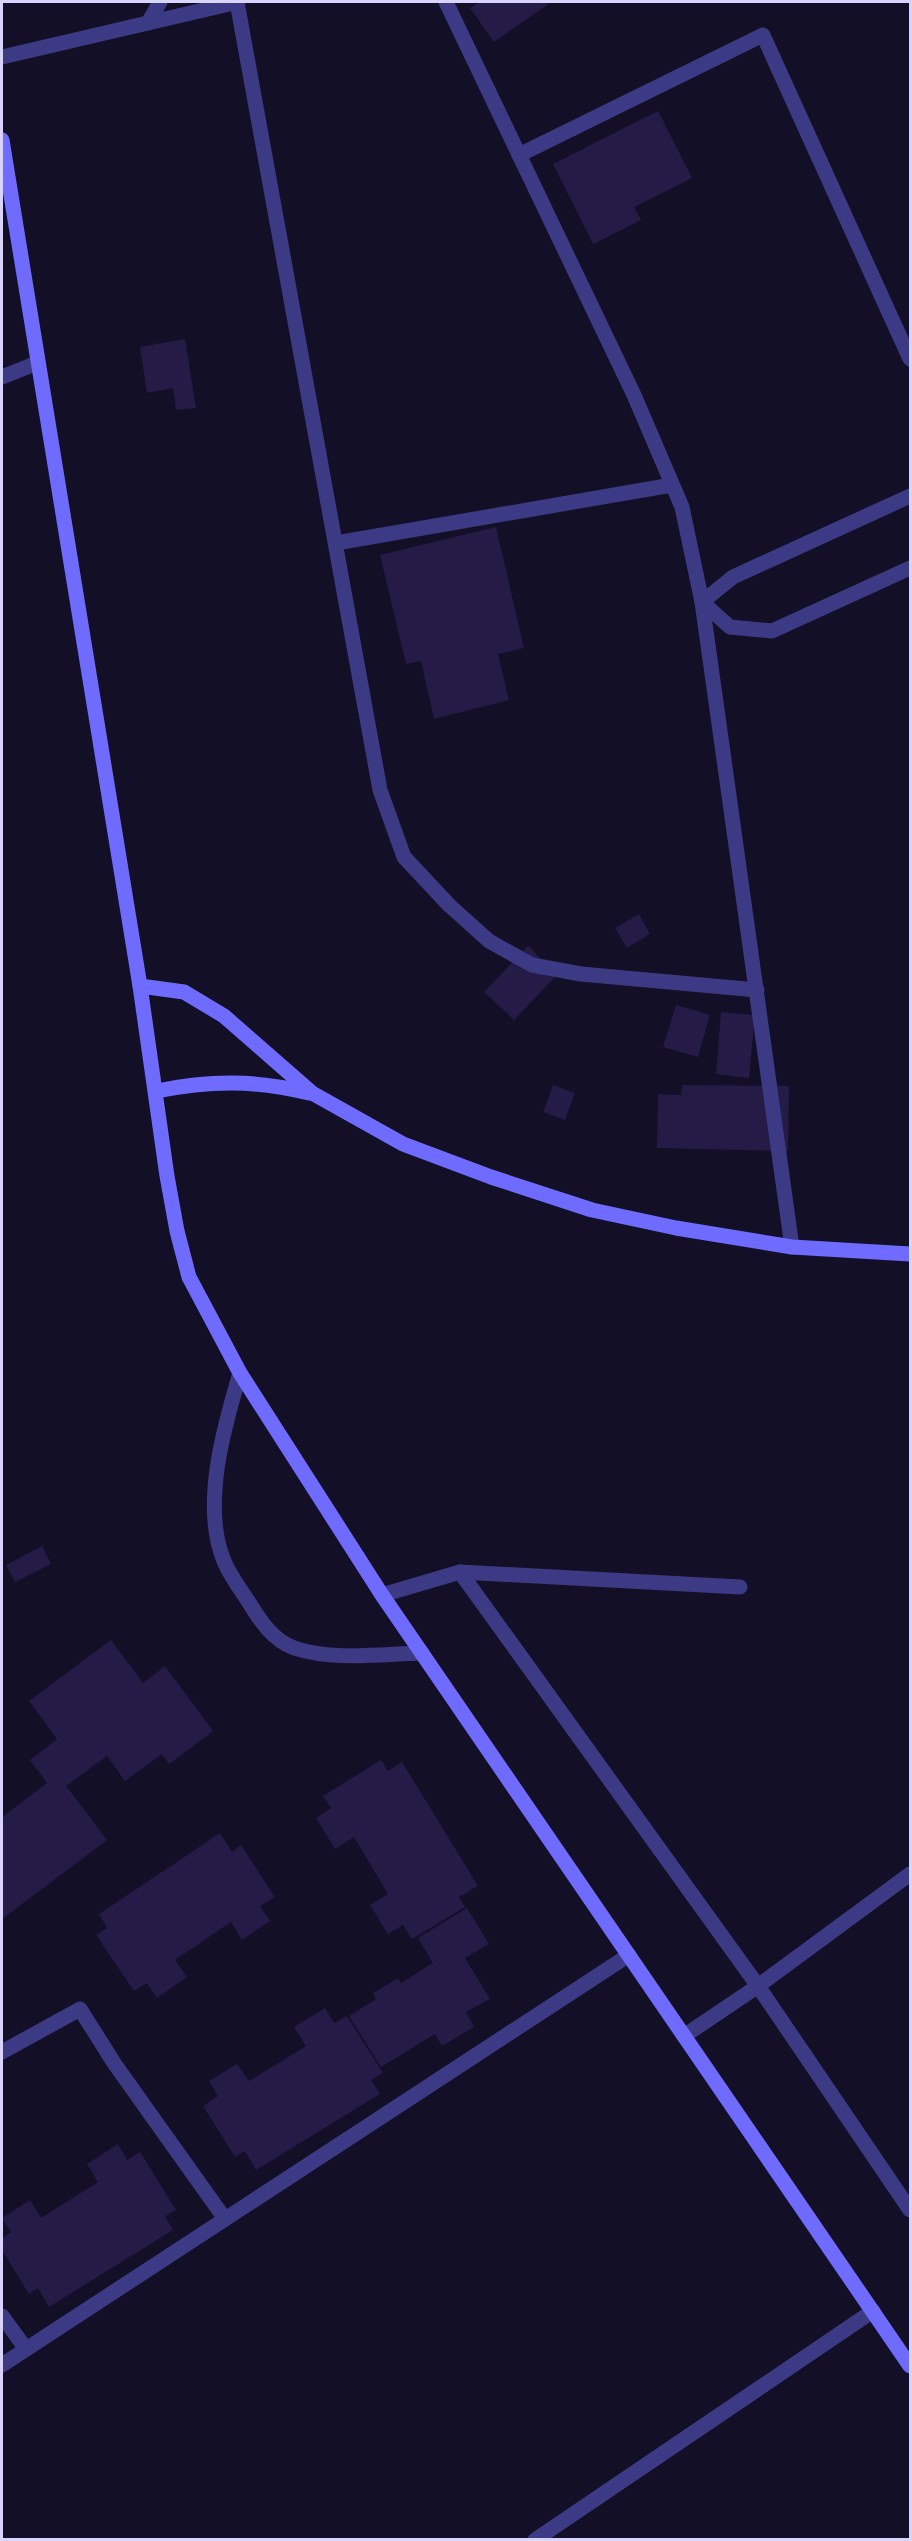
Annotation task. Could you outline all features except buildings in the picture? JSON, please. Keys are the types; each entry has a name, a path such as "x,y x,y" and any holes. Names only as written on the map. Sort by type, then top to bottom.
{"main road":[{"path":"2,140 157,1091 167,1176 177,1231 189,1277 240,1373 382,1595 910,2366"},
{"path":"140,986 184,992 203,1002 224,1016 312,1093 403,1144 491,1178 592,1210 676,1228 792,1247 910,1254"},
{"path":"157,1091 195,1083 235,1081 274,1084 312,1093"}],"street":[{"path":"148,23 160,2"},
{"path":"2,57 237,2 380,790 404,857 441,897 489,941 532,965 580,974 757,990"},
{"path":"446,2 634,395 681,507 702,602 792,1247"},
{"path":"519,155 763,35 910,360"},
{"path":"2,377 37,363"},
{"path":"336,543 672,485"},
{"path":"702,602 733,577 910,496"},
{"path":"702,602 730,627 772,631 910,568"},
{"path":"240,1373 222,1432 216,1520 224,1560 261,1622 274,1637 294,1648 336,1654 422,1653"},
{"path":"382,1595 460,1572 740,1587"},
{"path":"460,1572 758,1986 910,2210"},
{"path":"684,2036 758,1986 910,1874"},
{"path":"2,2365 629,1955"},
{"path":"2,2052 80,2009 114,2063 225,2219"},
{"path":"535,2540 873,2311"},
{"path":"2,2316 26,2349"}]}
